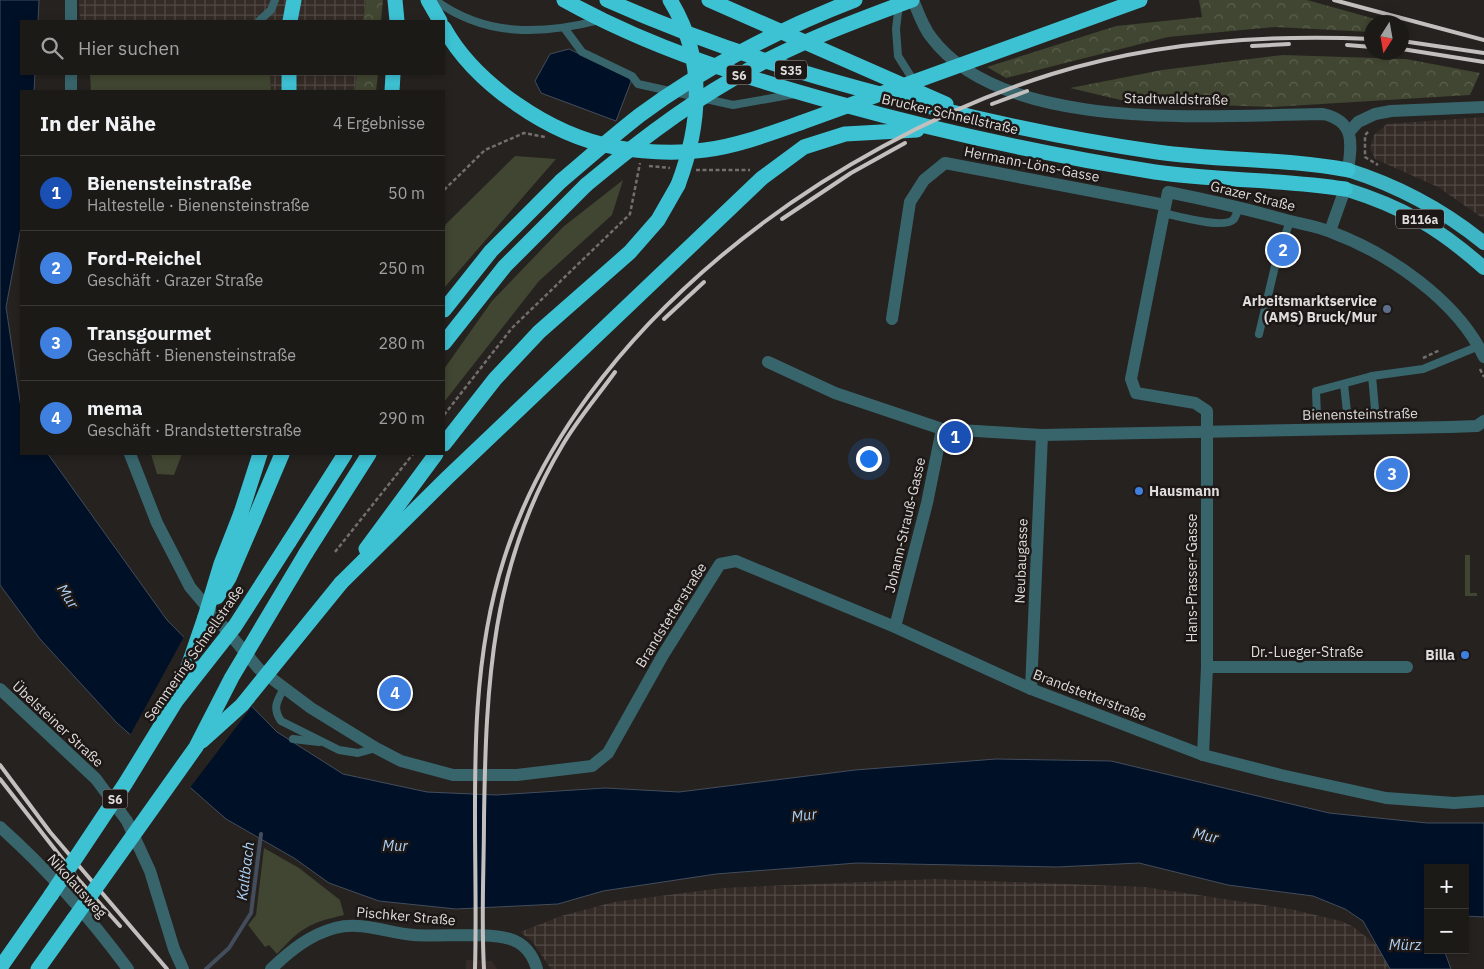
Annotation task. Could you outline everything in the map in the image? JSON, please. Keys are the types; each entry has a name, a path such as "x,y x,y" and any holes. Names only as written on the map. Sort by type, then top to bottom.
{"highway":[{"path":"290,20 294,0"},
{"path":"396,0 396,20"},
{"path":"428,0 439,20"},
{"name":"Brucker Schnellstraße","path":"564,0 601,20 666,48 760,82 934,130 1047,154 1157,172 1223,179 1313,184 1345,190"},
{"name":"Brucker Schnellstraße","path":"608,0 672,29 769,64 1007,126 1159,152 1316,164 1348,170"},
{"path":"445,443 494,379 539,332 630,252 658,220 678,185 693,138 697,91 690,47 670,0"},
{"path":"708,0 981,120"},
{"name":"S6","path":"445,309 491,251 561,181 641,114 721,63 811,17 855,0"},
{"name":"S6","path":"445,342 505,266 586,185 652,130 731,79 819,35 912,0"},
{"path":"445,30 451,40 486,80 524,110 568,132 613,147 659,152 705,150 749,141 1140,0"},
{"path":"289,75 289,90"},
{"path":"392,90 393,75"},
{"path":"341,583 447,478 768,173 804,146 845,134 883,130 934,130"},
{"name":"B116a","path":"1348,170 1393,185 1418,197 1443,212 1484,243"},
{"name":"B116a","path":"1345,190 1378,200 1426,222 1454,242 1484,268"},
{"path":"176,702 205,617 229,578 247,516 260,455"},
{"path":"247,516 281,455"},
{"name":"Semmering Schnellstraße","path":"0,968 125,784 176,702 236,626 344,455"},
{"name":"S6","path":"38,969 196,747 232,677 306,553 368,455"},
{"path":"196,747 242,706 341,583 435,455"}],"street":[{"path":"71,0 71,20"},
{"name":"Stadtwaldstraße","path":"912,0 930,36 947,54 973,75 999,88 1075,107 1132,115 1323,114 1335,117 1343,122 1349,132"},
{"path":"71,75 71,90"},
{"path":"1348,170 1351,150 1349,132 1358,122 1375,114 1391,111 1484,108"},
{"name":"Hermann-Löns-Gasse","path":"892,319 910,202 924,180 945,163 1165,203"},
{"path":"1330,231 1345,190"},
{"name":"Grazer Straße","path":"1165,203 1239,207 1330,231 1398,267 1439,298 1465,326 1482,352"},
{"name":"Hans-Prasser-Gasse","path":"1165,203 1130,379 1136,393 1195,403 1207,411 1207,667 1204,755"},
{"name":"Bienensteinstraße","path":"768,362 835,393 942,429 1042,435 1450,427 1477,426 1484,421"},
{"name":"Johann-Strauß-Gasse","path":"895,627 928,503 942,429"},
{"name":"Neubaugasse","path":"1031,689 1042,435"},
{"name":"Brandstetterstraße","path":"130,455 157,522 190,587 259,669 311,708 401,761 453,774 517,776 592,766 608,753 663,655 720,564 736,561 895,627 1031,689 1204,755 1280,775 1386,798 1454,803 1484,801"},
{"name":"Dr.-Lueger-Straße","path":"1207,667 1407,667"},
{"name":"Übelsteiner Straße","path":"0,689 96,779 127,821 150,871 174,949 183,969"},
{"name":"Nikolausweg","path":"0,827 105,938 128,969"},
{"name":"Pischker Straße","path":"271,969 294,948 315,935 336,928 365,926 413,935 510,939 525,947 537,969"}],"lane":[{"path":"260,20 271,10 275,0"},
{"path":"435,0 451,12 473,22 512,30 565,29 601,20"},
{"path":"900,0 896,29 898,56 921,93"},
{"path":"565,29 582,52 632,76 638,84 733,105 802,93"},
{"path":"1165,203 1205,222 1227,223 1234,219 1239,207"},
{"path":"1259,334 1276,262 1290,221"},
{"path":"1317,416 1316,392 1372,376 1423,369 1482,352"},
{"path":"1372,376 1374,409"},
{"path":"1344,384 1347,412"},
{"path":"284,688 276,704 275,712 281,721 339,750 358,753 376,748"},
{"path":"293,739 322,742"}],"path":[{"path":"1371,129 1365,135 1365,157 1378,166"},
{"path":"445,414 512,328 630,214 640,163"},
{"path":"335,552 412,455"}],"shaded area":[{"path":"79,0 366,0 363,20 80,20"},
{"path":"270,75 357,75 355,90 271,90"},
{"path":"1484,117 1484,219 1438,187 1375,159 1370,148 1374,135 1387,124"},
{"path":"935,879 1145,887 1290,909 1341,921 1352,926 1379,947 1390,969 551,969 532,941 520,932 561,916 614,902 722,888"},
{"path":"466,960 492,961 497,969 466,969"}],"green space":[{"path":"366,0 383,0 381,20 363,20"},
{"path":"1199,0 1307,0 1364,16 1364,32 1275,27 1168,37 1006,78 987,67 1116,26 1202,17"},
{"path":"1283,55 1364,58 1364,60 1409,60 1480,73 1470,95 1272,107 1129,102 1070,88 1162,70"},
{"path":"90,75 270,75 271,90 91,90"},
{"path":"357,75 378,75 376,90 355,90"},
{"path":"515,156 556,159 445,287 446,224"},
{"path":"623,180 612,215 539,281 445,401 445,368 492,301 563,227"},
{"path":"151,455 182,455 174,475 157,474"},
{"path":"1465,555 1470,555 1470,593 1477,593 1477,596 1465,596"},
{"path":"264,848 299,868 340,900 344,915 306,928 277,954 269,945 265,947 248,925 256,915"}],"water":[{"name":"Mur","path":"0,0 39,0 38,20 20,20 20,75 35,75 34,90 20,90 20,232 6,307 20,401 20,455 49,455 167,620 277,732 343,774 427,792 496,795 605,788 679,792 855,770 996,759 1111,761 1329,813 1427,823 1484,823 1484,917 1469,916 1469,864 1424,864 1424,954 1445,954 1451,969 1390,969 1363,921 1345,909 1313,896 1228,885 1139,863 1057,867 857,863 716,874 603,891 558,904 456,909 379,901 329,883 294,858 226,819 117,723 40,639 0,585"},
{"path":"569,49 632,79 616,121 541,93 535,81 550,54"}],"pier":[{"path":"185,635 253,705 189,789 129,737"}],"waterway":[{"name":"Kaltbach","path":"206,969 229,948 251,913 261,834"}],"railway":[{"path":"1334,0 1484,40"},
{"path":"475,969 475,762 477,710 482,659 491,608 504,559 539,474 589,395 650,322 721,256 799,197 882,147 967,105 1052,74 1131,54 1251,39 1364,39"},
{"path":"1409,42 1484,53"},
{"path":"1252,46 1289,44"},
{"path":"1347,45 1364,46"},
{"path":"1409,50 1484,62"},
{"path":"992,104 1027,91"},
{"path":"782,219 851,173 905,143"},
{"path":"664,319 704,282"},
{"path":"484,969 485,768 487,720 497,626 520,535 538,491 568,436 615,372"},
{"path":"0,765 50,832 167,969"},
{"path":"0,779 78,879 120,926"}],"place":[{"name":"Ford-Reichel","path":"1283,250"},
{"name":"Arbeitsmarktservice (AMS) Bruck/Mur","path":"1387,309"},
{"name":"Bienensteinstraße","path":"955,437"},
{"name":"Transgourmet","path":"1392,474"},
{"name":"Hausmann","path":"1139,491"},
{"name":"Billa","path":"1465,655"},
{"name":"mema","path":"395,693"}],"water label":[{"name":"Mürz","path":"1405,944"}]}
